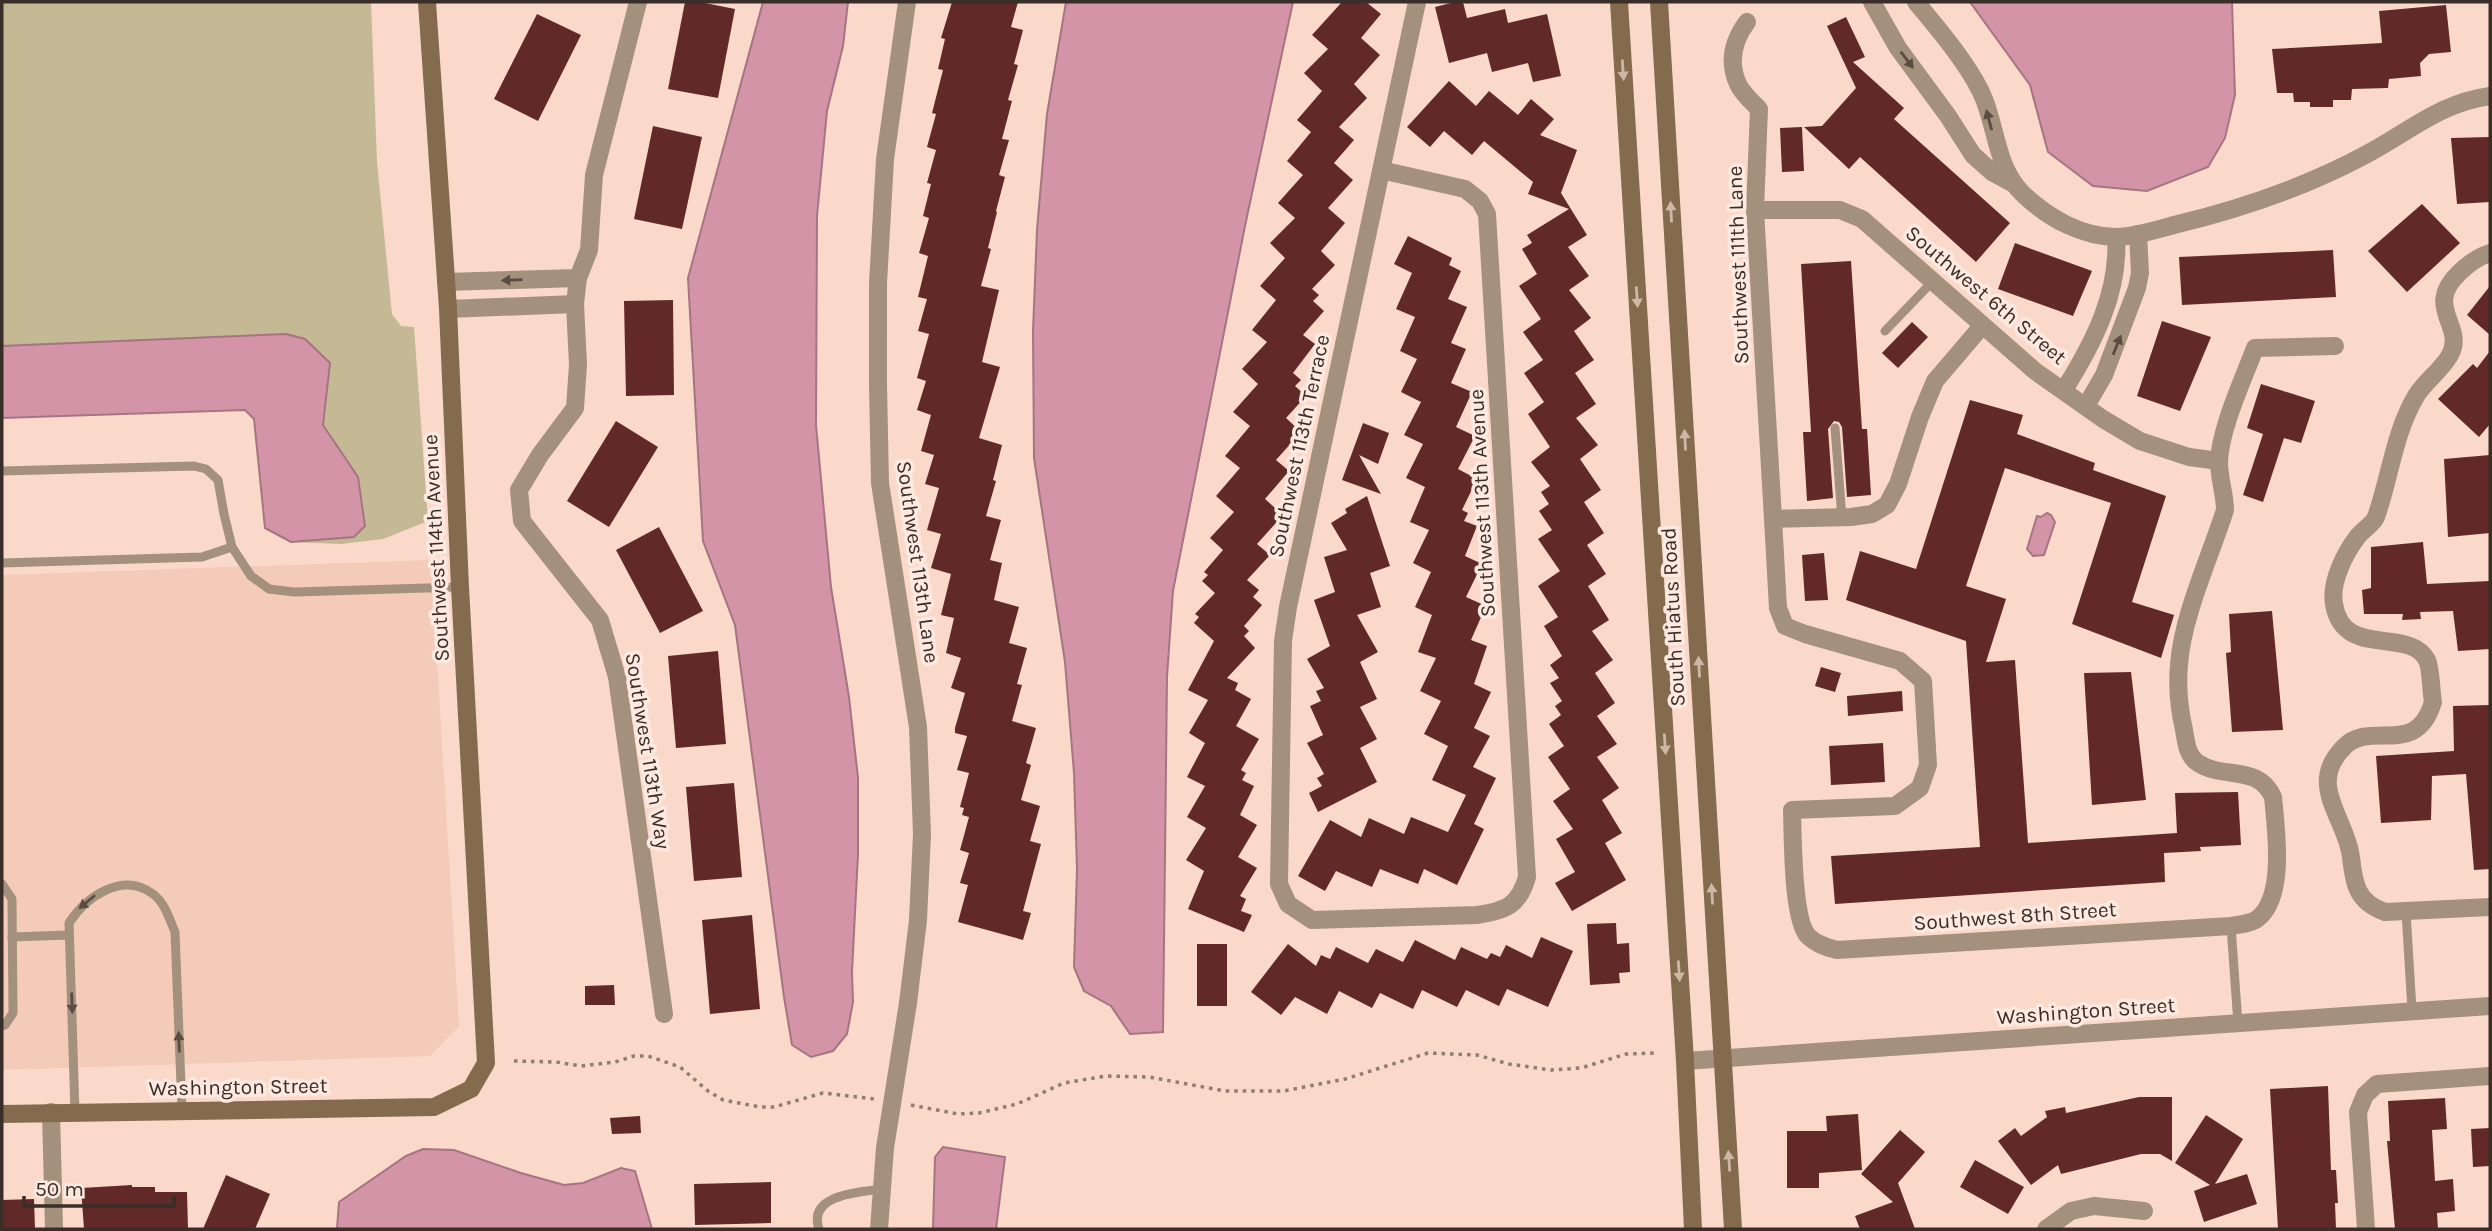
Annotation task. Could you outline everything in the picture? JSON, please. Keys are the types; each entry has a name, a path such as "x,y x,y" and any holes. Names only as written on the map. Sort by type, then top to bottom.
{"main road":[{"name":"Southwest 114th Avenue","path":"427,2 448,309 486,1063 471,1089"},
{"name":"South Hiatus Road","path":"1619,2 1685,1061 1693,1229"},
{"name":"South Hiatus Road","path":"1659,2 1733,1229"},
{"name":"Washington Street","path":"2,1114 434,1107 471,1089"}],"street":[{"name":"Southwest 113th Way","path":"638,2 594,175 589,250 578,278 575,304 578,365 575,408 540,455 519,490 523,521 600,620 617,677 664,1014"},
{"name":"Southwest 113th Lane","path":"891,1101 908,1003 918,920 922,835 918,727 880,483 878,385 878,284 885,159 906,2"},
{"name":"Southwest 113th Terrace","path":"1417,2 1288,607 1283,641 1279,884 1288,904 1312,920 1477,915 1496,912 1512,904"},
{"path":"1872,2 1898,48 1973,155 1992,172 2014,184 2043,211 2065,225 2116,237 2234,210 2288,191 2370,153 2433,113 2467,100 2490,96"},
{"path":"1916,2 1974,78 1983,96 2000,155 2014,184"},
{"name":"Southwest 111th Lane","path":"1747,22 1736,37 1732,58 1738,85 1759,110 1755,210 1778,608 1785,626 1900,661 1923,681 1928,765 1920,788 1895,806 1792,810 1798,914 1806,934"},
{"name":"Southwest 113th Avenue","path":"1381,170 1465,189 1480,201 1487,214 1527,877 1522,892 1512,904"},
{"name":"Southwest 6th Street","path":"1755,210 1840,210 1862,219 2035,371 2103,419 2140,441 2189,457 2219,461"},
{"path":"2086,406 2104,375 2137,288 2140,273 2138,234"},
{"path":"2064,390 2087,353 2111,291 2116,271 2116,237"},
{"path":"2490,253 2471,262 2454,277 2443,295 2453,342 2450,355 2411,406 2386,478 2375,521 2358,537 2345,555 2334,595 2339,620 2349,631 2383,642 2404,643 2427,660 2432,702 2422,723 2405,734 2367,737 2347,743 2335,756 2327,788 2335,814 2347,837 2352,869 2362,899 2374,908 2385,912 2406,912 2490,907"},
{"path":"446,282 578,278"},
{"path":"448,309 575,304"},
{"path":"1773,519 1842,519 1872,514 1887,505 1898,484 1920,417 1936,381 1982,326"},
{"path":"2219,461 2223,437 2255,348 2334,346"},
{"name":"Southwest 8th Street","path":"1806,934 1820,945 1837,950 2231,926 2255,921 2267,910 2277,883 2273,797 2268,786 2248,775 2216,770 2197,762 2189,751 2178,697 2183,642 2225,510 2219,461"},
{"name":"Washington Street","path":"1685,1061 2490,1006"},
{"path":"2366,1229 2358,1112 2365,1095 2377,1084 2490,1076"},
{"path":"879,1229 891,1101"},
{"path":"51,1112 54,1229"},
{"path":"2046,1229 2071,1211 2094,1206 2144,1211"}],"lane":[{"path":"1885,331 1932,282"},
{"path":"1835,428 1842,519"},
{"path":"2,471 194,466 206,469 218,480 232,547 251,576 270,589 294,592 460,587"},
{"path":"2,562 202,557 232,547"},
{"path":"2,884 12,899 13,1013 2,1026"},
{"path":"75,1112 69,923 79,908 94,895 111,887 138,886 153,894 165,908 175,932 182,1110"},
{"path":"2406,912 2412,1010"},
{"path":"2231,926 2238,1024"},
{"path":"12,937 69,935"},
{"path":"819,1229 817,1224 822,1207 839,1195 882,1189"}],"path":[{"path":"514,1061 556,1062 581,1066 648,1056 680,1067 723,1100 760,1107 774,1107 823,1093 891,1101 958,1114 979,1114 1017,1104 1064,1083 1106,1076 1149,1077 1225,1091 1284,1091 1345,1079 1428,1053 1477,1055 1509,1064 1551,1070 1581,1068 1626,1054 1656,1053"}],"shaded area":[{"path":"2,2 371,2 377,162 392,314 401,326 414,327 428,521 383,539 341,544 291,542 353,537 358,477 323,425 330,363 305,339 286,334 2,346"},
{"path":"763,2 848,2 843,46 827,111 817,216 816,425 831,587 849,697 858,778 853,1002 847,1034 833,1051 811,1057 792,1045 735,625 703,541 688,278"},
{"path":"1066,2 1293,2 1245,226 1173,591 1167,677 1163,1032 1130,1034 1111,1006 1084,991 1074,967 1077,869 1074,773 1065,662 1034,458 1033,331 1037,230 1047,114"},
{"path":"1970,2 2232,2 2235,95 2225,138 2208,167 2147,191 2093,186 2048,152 2030,85"},
{"path":"286,334 305,339 330,363 323,425 358,477 365,526 354,537 291,542 265,528 254,419 245,410 2,418 2,346"},
{"path":"2047,513 2055,522 2044,555 2033,556 2027,549 2037,516 2041,517"},
{"path":"431,560 459,1026 430,1056 2,1070 2,575"},
{"path":"943,1147 1005,1157 996,1229 933,1229 935,1157"},
{"path":"423,1149 454,1150 564,1185 583,1183 621,1168 635,1171 652,1229 337,1229 339,1202 406,1156"}],"building":[{"path":"685,2 735,9 718,98 668,89"},
{"path":"952,2 1018,2 1011,27 1023,30 1014,64 1018,65 1008,100 1012,101 1002,139 1009,140 999,175 1005,177 981,286 999,290 982,362 1000,367 979,438 1002,445 986,516 1001,520 990,560 1002,563 994,600 1019,607 1009,643 1027,648 1017,684 1022,685 1012,721 1036,728 1026,763 1031,765 1021,800 1040,806 1030,841 1041,844 1023,911 1031,913 1023,940 958,922 968,885 960,883 969,853 960,850 969,817 962,815 964,808 960,807 969,773 957,770 967,736 955,733 955,728 965,693 951,688 961,658 946,653 954,618 941,615 951,574 931,568 941,534 927,530 939,488 925,484 934,455 921,451 931,415 917,410 926,381 917,378 929,334 918,331 927,299 918,297 928,256 919,253 929,218 923,216 931,184 927,183 936,150 927,147 943,70 938,69 945,39 941,38"},
{"path":"1342,2 1366,2 1381,14 1361,38 1380,55 1354,84 1367,98 1339,127 1354,140 1334,163 1353,180 1328,208 1345,223 1321,251 1335,265 1312,289 1319,295 1313,301 1324,311 1303,335 1315,344 1293,373 1301,380 1295,386 1306,396 1286,418 1301,432 1276,460 1289,471 1265,499 1283,515 1257,544 1270,555 1247,580 1259,590 1253,597 1262,605 1244,626 1249,631 1244,636 1255,648 1227,678 1238,683 1235,690 1251,699 1236,726 1259,739 1241,770 1246,773 1242,780 1254,786 1240,815 1257,825 1238,857 1257,868 1240,896 1246,899 1241,911 1252,915 1244,932 1188,909 1204,871 1186,860 1206,828 1187,817 1205,786 1187,777 1205,743 1189,733 1208,700 1188,690 1214,641 1194,623 1199,617 1195,614 1215,593 1202,581 1208,575 1204,572 1223,550 1210,538 1234,512 1216,496 1240,468 1225,456 1250,426 1233,412 1258,384 1242,369 1267,342 1252,330 1276,300 1260,286 1285,258 1270,243 1295,218 1278,203 1303,175 1287,161 1311,132 1297,120 1322,91 1304,73 1328,49 1312,35"},
{"path":"1463,2 1467,18 1505,9 1508,23 1547,14 1561,76 1533,82 1528,63 1492,72 1487,53 1449,63 1435,7"},
{"path":"2446,5 2451,52 2429,54 2420,63 2421,76 2389,79 2388,88 2352,89 2351,100 2333,100 2333,107 2310,107 2310,102 2294,102 2293,93 2277,93 2272,49 2382,43 2379,11"},
{"path":"537,14 581,35 538,121 494,99"},
{"path":"1846,17 1865,57 1853,62 1904,108 1894,119 2010,223 1976,262 1860,157 1849,169 1804,127 1822,126 1856,88 1827,26"},
{"path":"1449,81 1476,106 1489,91 1518,115 1531,99 1554,119 1540,135 1577,150 1561,193 1587,235 1568,247 1589,276 1569,290 1591,318 1574,331 1594,360 1575,373 1596,404 1576,418 1598,445 1580,459 1601,490 1584,502 1604,533 1587,545 1606,574 1588,586 1609,620 1592,631 1613,660 1595,673 1615,703 1597,716 1617,744 1597,757 1619,788 1602,800 1622,833 1605,843 1626,880 1572,911 1555,883 1575,872 1556,839 1573,829 1553,801 1570,789 1548,757 1564,746 1549,724 1561,715 1555,706 1562,701 1550,683 1559,678 1550,665 1562,656 1544,626 1558,617 1538,586 1560,571 1538,539 1552,530 1539,511 1549,504 1541,492 1550,486 1531,462 1550,447 1528,414 1544,402 1524,373 1543,360 1523,332 1541,319 1519,286 1537,274 1522,249 1532,243 1527,235 1569,209 1528,194 1533,182 1484,141 1472,155 1444,131 1430,147 1407,127"},
{"path":"653,126 702,137 682,229 634,219"},
{"path":"1802,127 1804,171 1782,172 1780,128"},
{"path":"2490,137 2490,202 2457,204 2451,138"},
{"path":"2422,204 2460,243 2407,292 2368,251"},
{"path":"1408,236 1452,258 1449,265 1461,271 1448,299 1467,307 1451,343 1466,349 1451,383 1472,392 1456,427 1475,436 1458,469 1477,479 1462,510 1468,513 1464,521 1477,526 1465,556 1482,564 1466,597 1486,606 1471,640 1487,646 1474,684 1491,692 1474,728 1490,736 1473,767 1496,778 1474,824 1484,829 1457,885 1424,869 1418,884 1380,869 1372,887 1336,871 1325,891 1298,876 1330,820 1361,837 1369,818 1404,834 1411,817 1448,832 1466,795 1432,780 1448,746 1424,734 1441,701 1420,691 1436,658 1418,652 1432,615 1415,607 1431,572 1413,563 1429,530 1410,522 1425,487 1406,478 1423,444 1404,435 1421,402 1401,392 1417,359 1400,351 1415,317 1396,309 1412,273 1394,264"},
{"path":"2015,243 2092,271 2073,316 1998,289"},
{"path":"2333,250 2336,297 2182,305 2179,257"},
{"path":"1851,261 1862,429 1867,429 1871,495 1847,497 1842,427 1839,422 1834,421 1828,429 1833,498 1807,501 1803,432 1811,432 1801,264"},
{"path":"2490,286 2490,335 2467,315"},
{"path":"673,300 674,395 626,396 624,301"},
{"path":"2162,321 2211,337 2180,411 2137,396"},
{"path":"1912,322 1928,337 1898,368 1882,353"},
{"path":"2490,351 2490,424 2479,437 2438,399 2473,364 2477,368"},
{"path":"2261,384 2315,401 2301,443 2284,438 2263,502 2243,495 2263,434 2247,428"},
{"path":"1970,400 2023,415 2017,434 2095,463 2093,470 2166,496 2132,602 2174,615 2161,658 2072,624 2111,503 2005,468 1966,586 2006,599 1986,662 2015,660 2028,843 2177,833 2175,793 2238,792 2241,845 2200,847 2201,851 2164,853 2165,882 1835,904 1831,856 1980,847 1966,641 1846,600 1860,551 1916,569"},
{"path":"616,421 658,447 609,527 567,501"},
{"path":"1363,423 1389,433 1378,464 1359,455 1381,494 1342,480"},
{"path":"2490,455 2490,533 2448,537 2444,459"},
{"path":"1367,496 1390,566 1370,573 1381,607 1357,615 1378,652 1360,662 1377,699 1360,707 1377,739 1360,748 1377,782 1318,812 1309,793 1322,786 1317,778 1324,774 1307,743 1323,735 1310,706 1321,701 1316,691 1324,688 1307,659 1330,646 1314,600 1335,592 1324,557 1347,550 1331,523 1347,513 1345,509"},
{"path":"659,527 703,611 660,633 616,550"},
{"path":"2423,542 2427,584 2490,581 2490,649 2458,651 2453,611 2420,612 2421,619 2402,620 2403,614 2364,614 2362,590 2371,588 2371,547"},
{"path":"1824,553 1828,600 1805,601 1802,555"},
{"path":"2272,611 2283,730 2232,732 2226,653 2231,652 2229,614"},
{"path":"718,651 726,744 676,748 668,656"},
{"path":"1821,667 1841,673 1835,692 1815,686"},
{"path":"2131,672 2146,800 2092,805 2084,673"},
{"path":"1902,691 1903,711 1848,716 1847,696"},
{"path":"2490,705 2490,869 2474,870 2466,774 2432,776 2431,820 2381,823 2376,756 2454,751 2453,706"},
{"path":"1883,743 1885,782 1831,785 1829,746"},
{"path":"734,783 742,877 694,881 686,787"},
{"path":"752,915 760,1009 710,1014 702,920"},
{"path":"1616,923 1617,944 1629,943 1630,972 1619,973 1620,983 1590,985 1587,924"},
{"path":"1541,937 1573,951 1548,1007 1507,989 1499,1006 1466,990 1457,1007 1422,990 1413,1009 1380,993 1372,1008 1339,991 1327,1014 1295,997 1281,1015 1251,992 1288,944 1316,966 1321,955 1330,959 1336,947 1368,963 1376,949 1403,962 1415,940 1455,960 1461,947 1487,959 1491,953 1500,957 1506,945 1532,958"},
{"path":"1197,944 1227,944 1227,1006 1197,1006"},
{"path":"614,985 615,1005 585,1005 585,986"},
{"path":"2328,1086 2331,1170 2336,1170 2338,1203 2335,1203 2336,1229 2278,1229 2270,1089"},
{"path":"2139,1097 2172,1097 2172,1161 2160,1154 2141,1154 2061,1174 2058,1165 2031,1185 1998,1141 2015,1128 2021,1136 2047,1117 2045,1111 2065,1107 2066,1113"},
{"path":"2445,1098 2447,1129 2432,1130 2435,1181 2453,1179 2455,1211 2437,1213 2438,1229 2395,1229 2387,1141 2390,1141 2388,1101"},
{"path":"1858,1114 1862,1170 1819,1173 1819,1188 1787,1188 1787,1131 1827,1131 1826,1116"},
{"path":"2206,1115 2243,1139 2215,1184 2247,1174 2257,1204 2204,1222 2194,1191 2210,1185 2175,1163"},
{"path":"640,1116 641,1133 612,1134 610,1118"},
{"path":"2490,1128 2490,1166 2473,1167 2471,1129"},
{"path":"1900,1130 1925,1152 1898,1183 1915,1229 1860,1229 1855,1216 1893,1202 1861,1174"},
{"path":"1975,1160 2024,1187 2008,1214 1960,1187"},
{"path":"226,1175 270,1194 255,1229 203,1229"},
{"path":"771,1182 771,1223 695,1225 694,1184"},
{"path":"132,1185 155,1187 155,1192 187,1192 188,1229 84,1229 81,1188"},
{"path":"34,1199 35,1229 2,1229 2,1200"}]}
